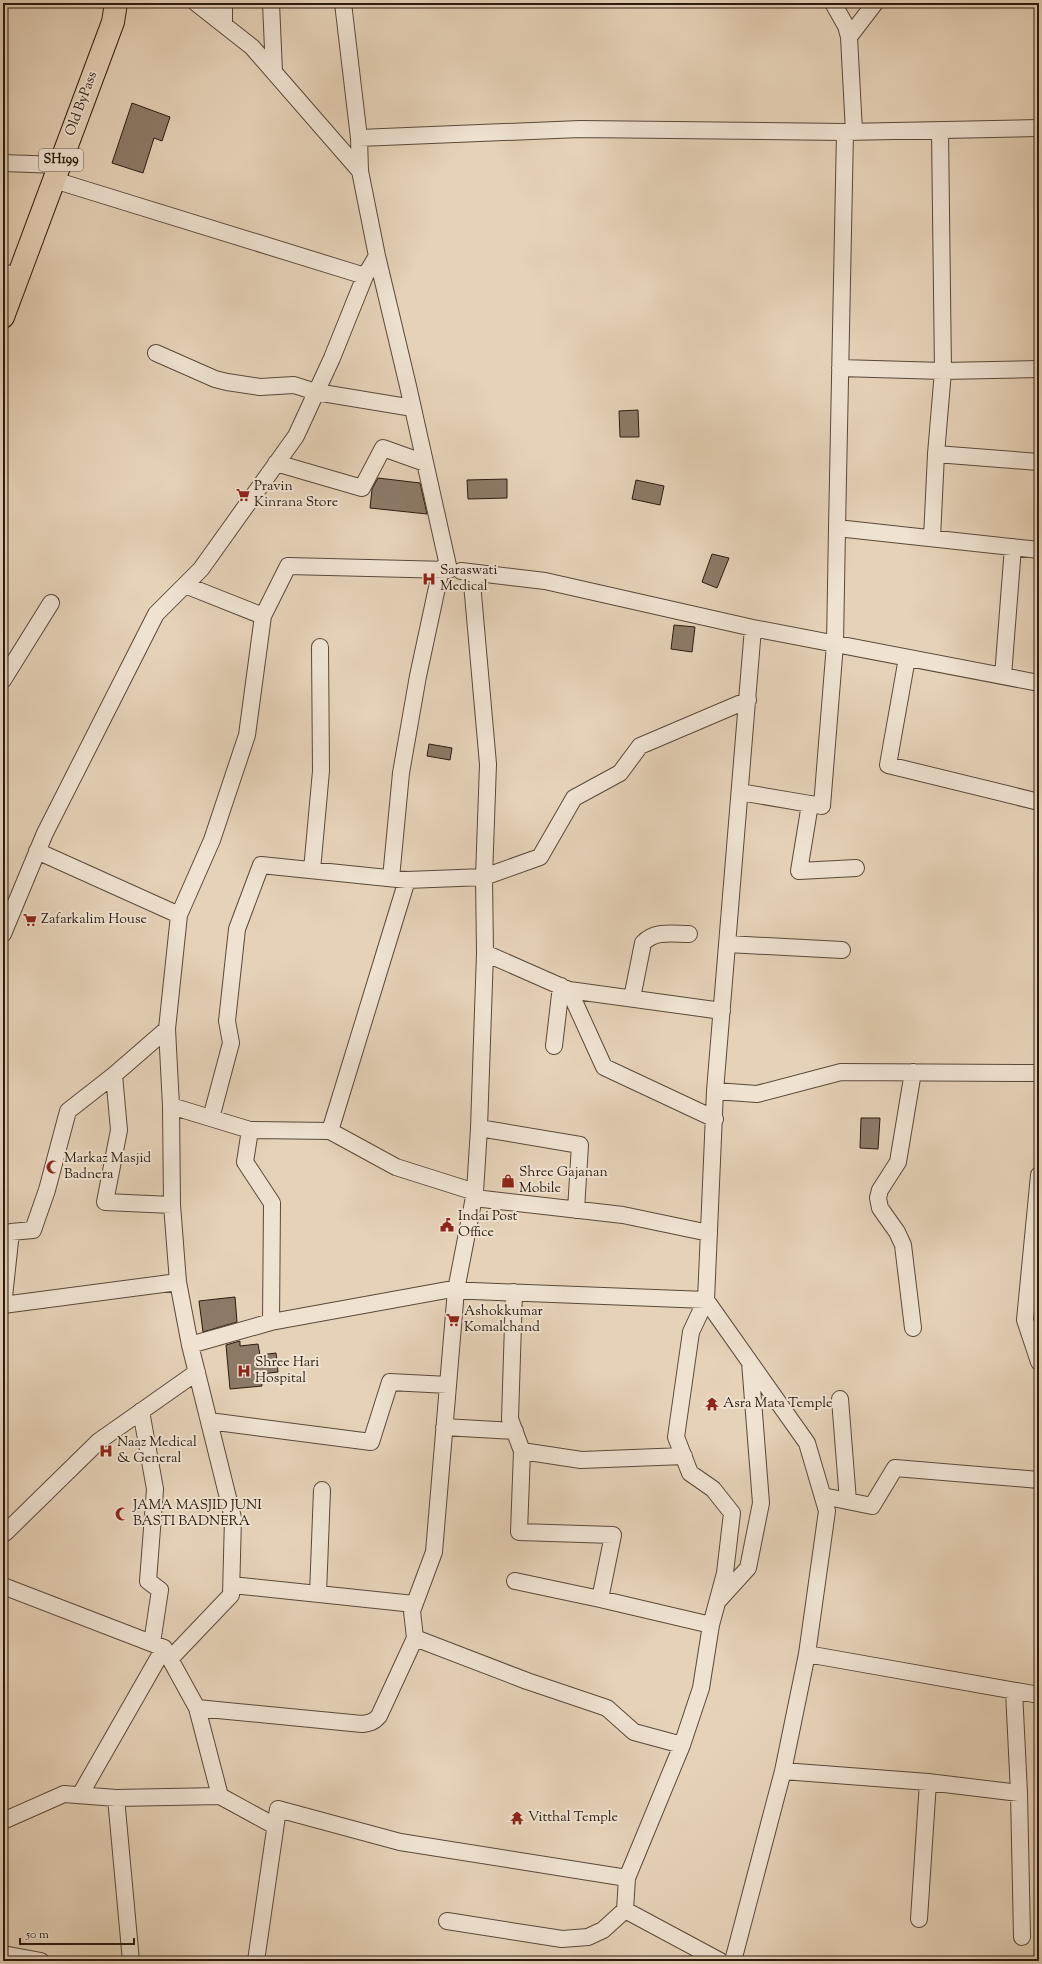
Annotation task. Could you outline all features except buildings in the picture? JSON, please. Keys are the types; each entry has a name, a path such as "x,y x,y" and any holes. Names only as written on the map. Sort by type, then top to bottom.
{"highway":[{"name":"Old ByPass","path":"3,317 11,274 57,173 112,22 116,3"}],"street":[{"path":"196,3 252,47 360,171"},
{"path":"224,3 224,25"},
{"path":"271,3 274,72"},
{"path":"343,3 359,138 360,171 377,256 426,463 445,569 418,676 401,773 391,878"},
{"path":"740,792 822,806 835,644 840,368 849,132 849,37 846,26 833,3"},
{"path":"849,37 875,3"},
{"path":"359,138 580,129 849,132 1039,128"},
{"path":"932,538 936,454 943,370 940,131"},
{"path":"3,163 57,173 365,276"},
{"path":"3,934 45,832 156,614 200,569 296,436 332,358 365,276 377,256"},
{"path":"156,353 215,379 260,387 294,386 316,392 413,408"},
{"path":"840,368 943,370 1039,369"},
{"path":"276,463 362,488 383,448 426,463"},
{"path":"936,454 1039,462"},
{"path":"836,528 1039,550"},
{"path":"1003,676 1013,547"},
{"path":"80,1795 162,1650 231,1595 232,1518 190,1345 178,1282 172,1205 171,1106 167,1029 180,915 212,840 247,735 263,616 288,566 445,569 545,581 753,628 1039,683"},
{"path":"197,1708 362,1724 370,1723 376,1720 379,1716 415,1638 412,1611 434,1552 456,1290 474,1195 480,1128 486,953 484,877 488,764 471,572"},
{"path":"185,585 263,616"},
{"path":"3,680 51,603"},
{"path":"447,1921 562,1939 588,1937 603,1930 625,1910 627,1878 682,1745 701,1688 711,1625 725,1572 732,1513 713,1489 690,1473 676,1437 691,1332 706,1300 715,1091 753,628"},
{"path":"312,870 321,772 320,647"},
{"path":"907,658 888,765 1039,802"},
{"path":"211,1118 231,1043 227,1021 237,929 261,865 407,880 484,877 540,857 574,798 620,773 640,746 748,700"},
{"path":"810,804 799,871 856,868"},
{"path":"37,851 180,915"},
{"path":"330,1131 407,880"},
{"path":"632,998 643,943 648,937 657,934 690,934"},
{"path":"727,944 842,950"},
{"path":"486,953 565,988 722,1011"},
{"path":"554,1046 565,988"},
{"path":"565,988 604,1067 714,1120"},
{"path":"167,1029 114,1075 68,1111 48,1190 33,1230 11,1232 3,1305 178,1282"},
{"path":"715,1091 757,1094 841,1072 1039,1073"},
{"path":"913,1072 898,1162 880,1190 878,1198 880,1208 897,1232 903,1245 913,1328"},
{"path":"114,1075 119,1130 105,1202 172,1205"},
{"path":"171,1106 250,1130 330,1131 396,1167 474,1195 576,1210 623,1215 709,1233"},
{"path":"480,1128 580,1146 576,1210"},
{"path":"250,1130 245,1162 272,1203 271,1322"},
{"path":"1039,1175 1032,1320 1039,1362"},
{"path":"190,1345 271,1322 447,1290 706,1300"},
{"path":"514,1292 510,1419 522,1451 519,1532 613,1535 600,1599"},
{"path":"706,1300 807,1443 827,1511 807,1654 783,1771 733,1961"},
{"path":"717,1603 748,1568 761,1503 750,1362"},
{"path":"4,1532 99,1441 197,1372"},
{"path":"209,1421 371,1442 390,1382 448,1385"},
{"path":"840,1399 848,1501"},
{"path":"141,1411 155,1489 148,1581 160,1590 162,1650 197,1708 220,1796"},
{"path":"444,1427 515,1431"},
{"path":"522,1451 581,1460 684,1456"},
{"path":"823,1496 872,1506 896,1468 1039,1480"},
{"path":"318,1594 322,1490"},
{"path":"515,1581 711,1625"},
{"path":"232,1584 414,1604"},
{"path":"3,1586 162,1650"},
{"path":"415,1638 527,1681 607,1708 634,1732 682,1745"},
{"path":"807,1654 1039,1695"},
{"path":"1014,1691 1019,1793 1022,1937"},
{"path":"783,1771 928,1782 1019,1793"},
{"path":"919,1919 928,1782"},
{"path":"3,1821 64,1794 116,1798 220,1796 274,1826"},
{"path":"116,1798 131,1961"},
{"path":"256,1961 274,1826 278,1809 400,1842 627,1878"},
{"path":"625,1910 720,1961"},
{"path":"3,1954 41,1961"}],"place":[{"name":"Pravin Kinrana Store","path":"243,495"},
{"name":"Saraswati Medical","path":"429,579"},
{"name":"Zafarkalim House","path":"30,920"},
{"name":"Markaz Masjid Badnera","path":"53,1167"},
{"name":"Shree Gajanan Mobile","path":"508,1181"},
{"name":"Indai Post Office","path":"447,1225"},
{"name":"Ashokkumar Komalchand","path":"453,1320"},
{"name":"Shree Hari Hospital","path":"244,1371"},
{"name":"Asra Mata Temple","path":"712,1404"},
{"name":"Naaz Medical & General","path":"106,1451"},
{"name":"JAMA MASJID JUNI BASTI BADNERA","path":"122,1514"},
{"name":"Vitthal Temple","path":"517,1818"}]}
